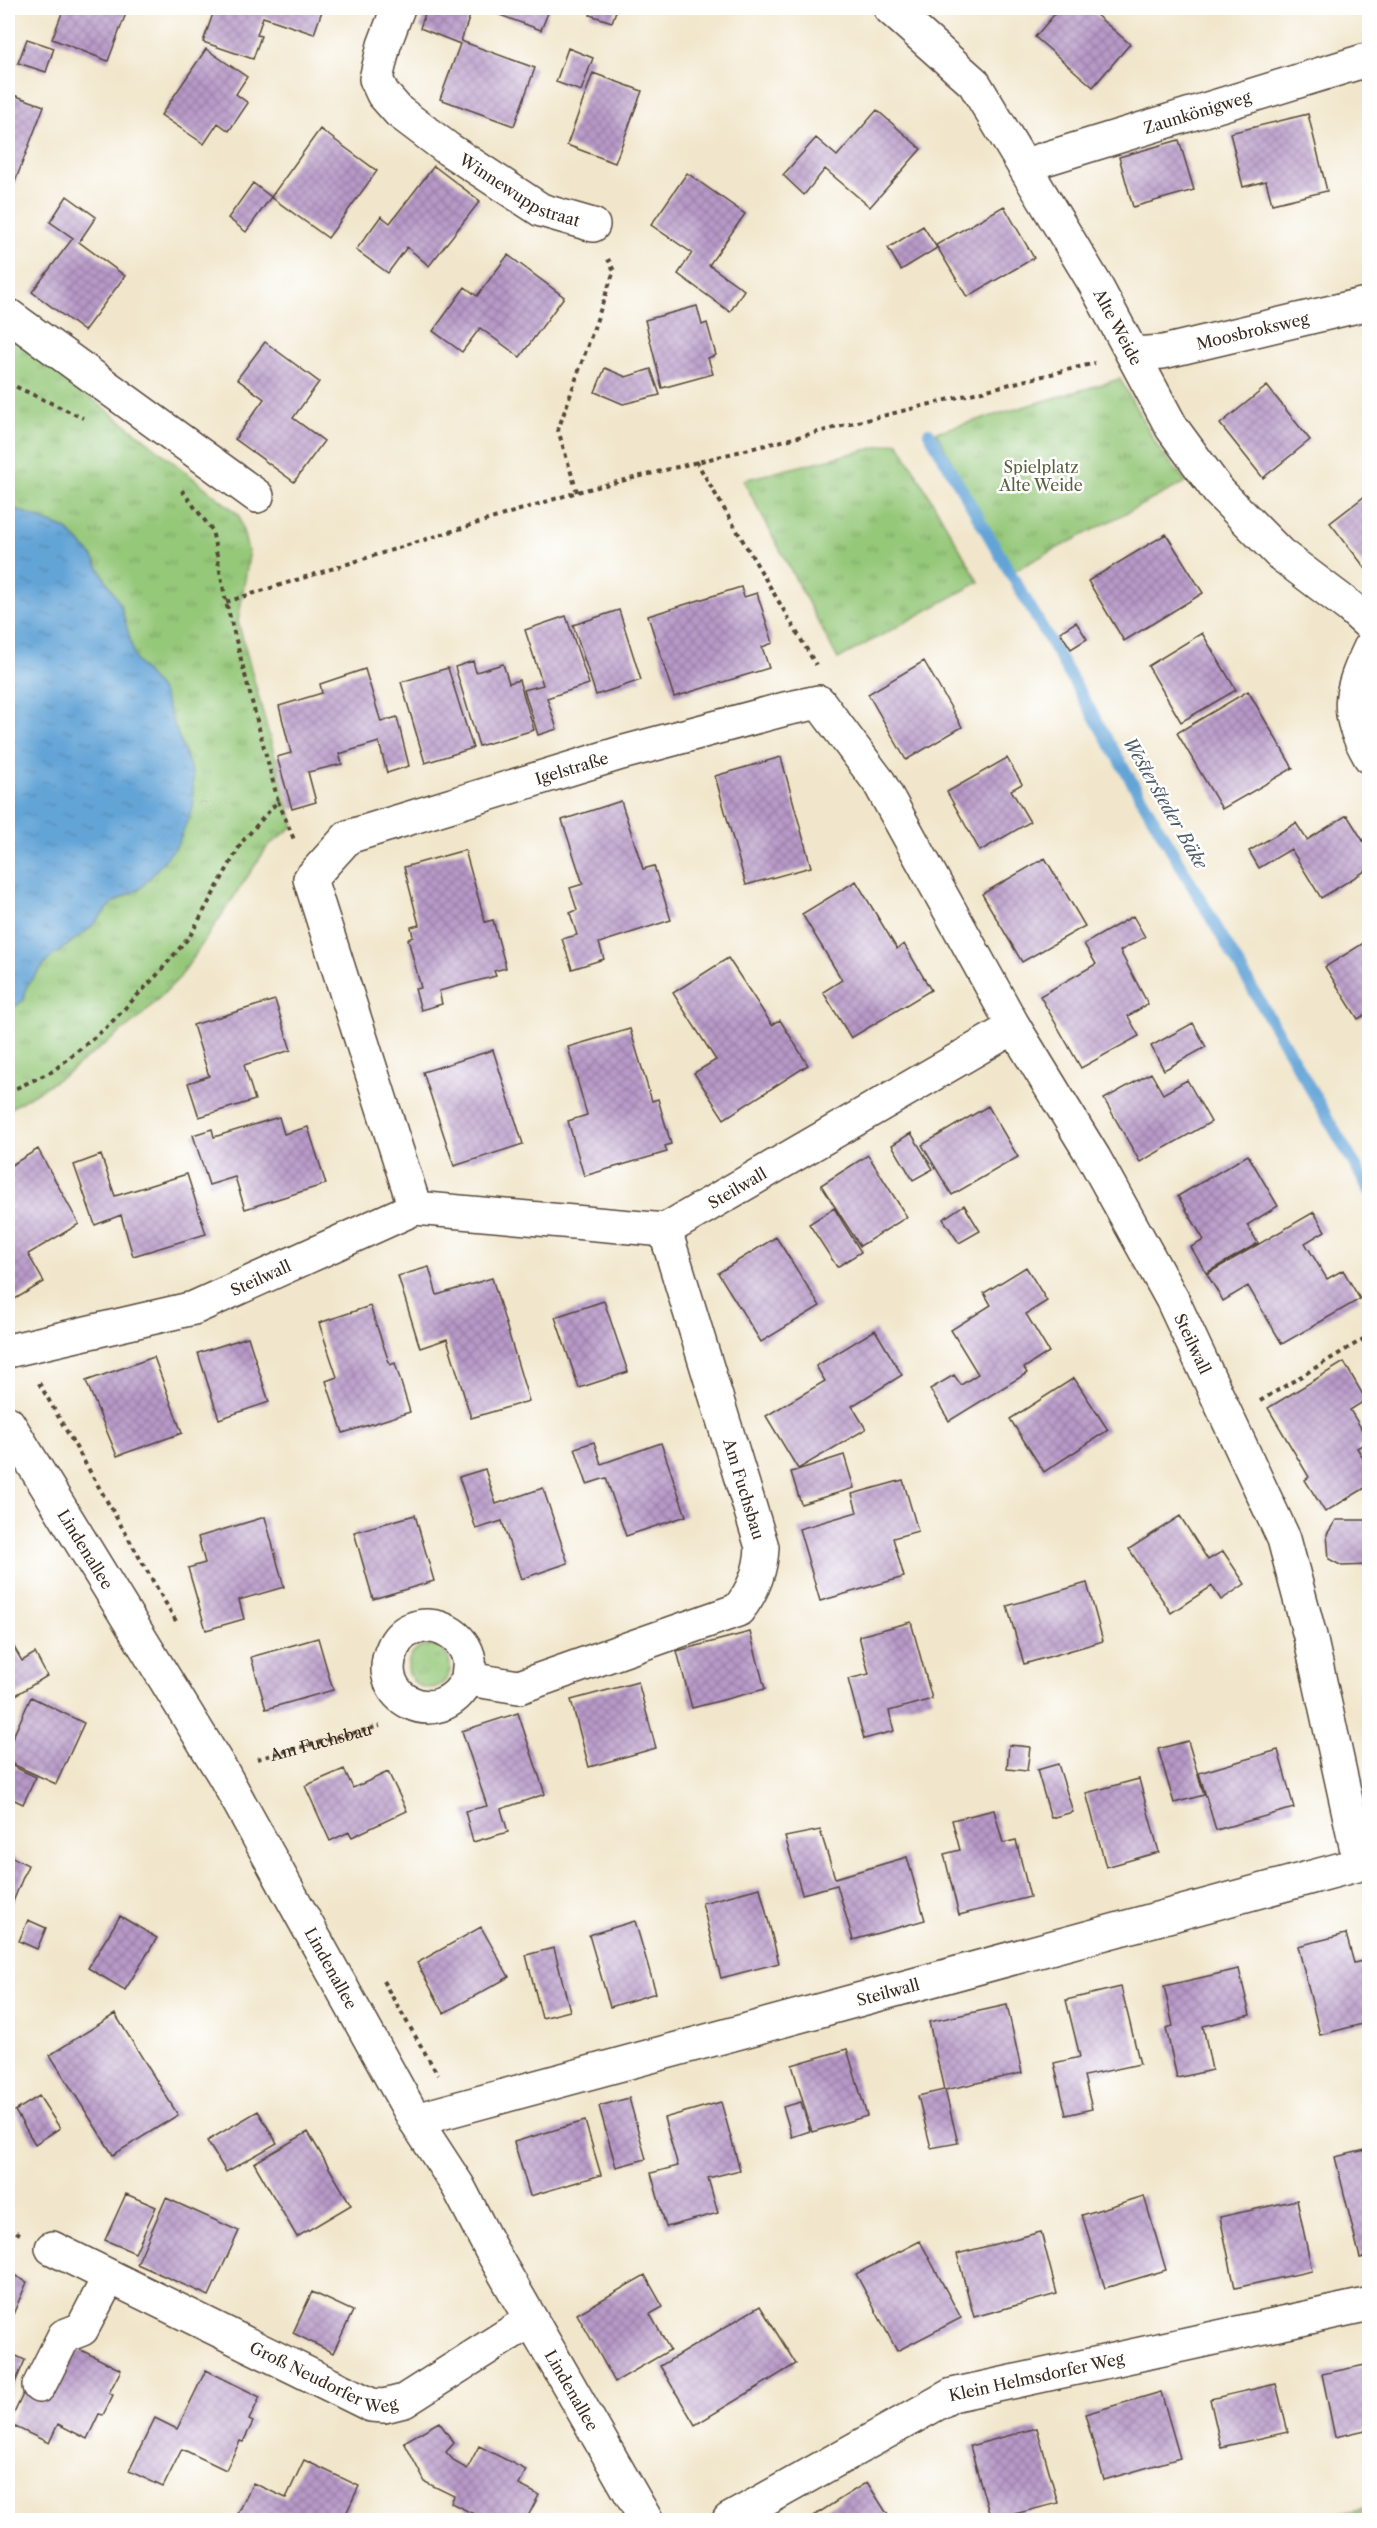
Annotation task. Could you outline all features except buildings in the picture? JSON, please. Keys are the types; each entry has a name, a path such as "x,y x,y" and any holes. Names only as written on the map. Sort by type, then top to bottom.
{"street":[{"name":"Winnewuppstraat","path":"398,8 384,45 376,79 383,94 399,112 448,149 541,210 593,225"},
{"name":"Alte Weide","path":"890,8 974,83 1095,284 1172,428 1219,492 1280,554 1370,625"},
{"name":"Zaunkönigweg","path":"1025,165 1370,59"},
{"name":"Moosbroksweg","path":"1132,354 1163,352 1370,303"},
{"path":"8,315 257,496"},
{"path":"1370,648 1352,691 1352,716 1360,740 1370,757"},
{"path":"819,702 879,782 1014,1027"},
{"name":"Igelstraße","path":"415,1208 310,879 348,837 621,753 819,702"},
{"name":"Steilwall","path":"8,1351 194,1308 415,1208 665,1230 1014,1027 1094,1158 1172,1299 1284,1539 1365,1862 416,2120"},
{"name":"Am Fuchsbau","path":"468,1678 519,1687 738,1610 750,1595 761,1562 762,1547 665,1230"},
{"name":"Lindenallee","path":"8,1423 224,1775 416,2120 458,2186 531,2320 646,2520"},
{"path":"430,1625 448,1630 462,1643 469,1660 468,1678 461,1691 452,1700 439,1706 425,1707 412,1704 397,1693 388,1676 388,1657 396,1640 411,1629 430,1625"},
{"name":"Groß Neudorfer Weg","path":"52,2248 371,2405 384,2406 404,2401 531,2320"},
{"path":"39,2386 64,2336 82,2329 109,2277"},
{"name":"Klein Helmsdorfer Weg","path":"729,2520 952,2395 1370,2304"}],"path":[{"name":"Winnewuppstraat","path":"577,492 558,430 614,271 593,225"},
{"path":"226,602 577,492 1132,354"},
{"path":"8,383 92,423"},
{"path":"696,461 818,668 819,702"},
{"path":"8,1092 53,1071 107,1027 157,975 189,936 242,842 278,801 226,602 212,530 177,484"},
{"path":"1228,1420 1370,1335"},
{"name":"Am Fuchsbau","path":"256,1760 399,1721 412,1704"}],"green space":[{"path":"8,336 132,429 239,515 249,555 238,622 294,826 268,846 180,977 138,1019 66,1074 8,1110"},
{"name":"Spielplatz Alte Weide","path":"1120,379 1159,449 1186,482 1011,572 936,432"},
{"path":"898,442 979,582 838,659 743,480"},
{"path":"429,1646 437,1647 444,1652 449,1659 449,1675 444,1682 437,1687 429,1688 421,1687 414,1682 409,1675 408,1667 409,1659 414,1652 421,1647"},
{"path":"1369,2507 1369,2520 1311,2520"}],"water":[{"path":"8,506 66,529 91,554 121,606 136,661 162,692 193,776 193,807 178,844 141,888 114,902 89,929 48,960 27,985 24,1000 8,1011"}],"waterway":[{"name":"Westersteder Bäke","path":"929,433 1370,1191"}]}
